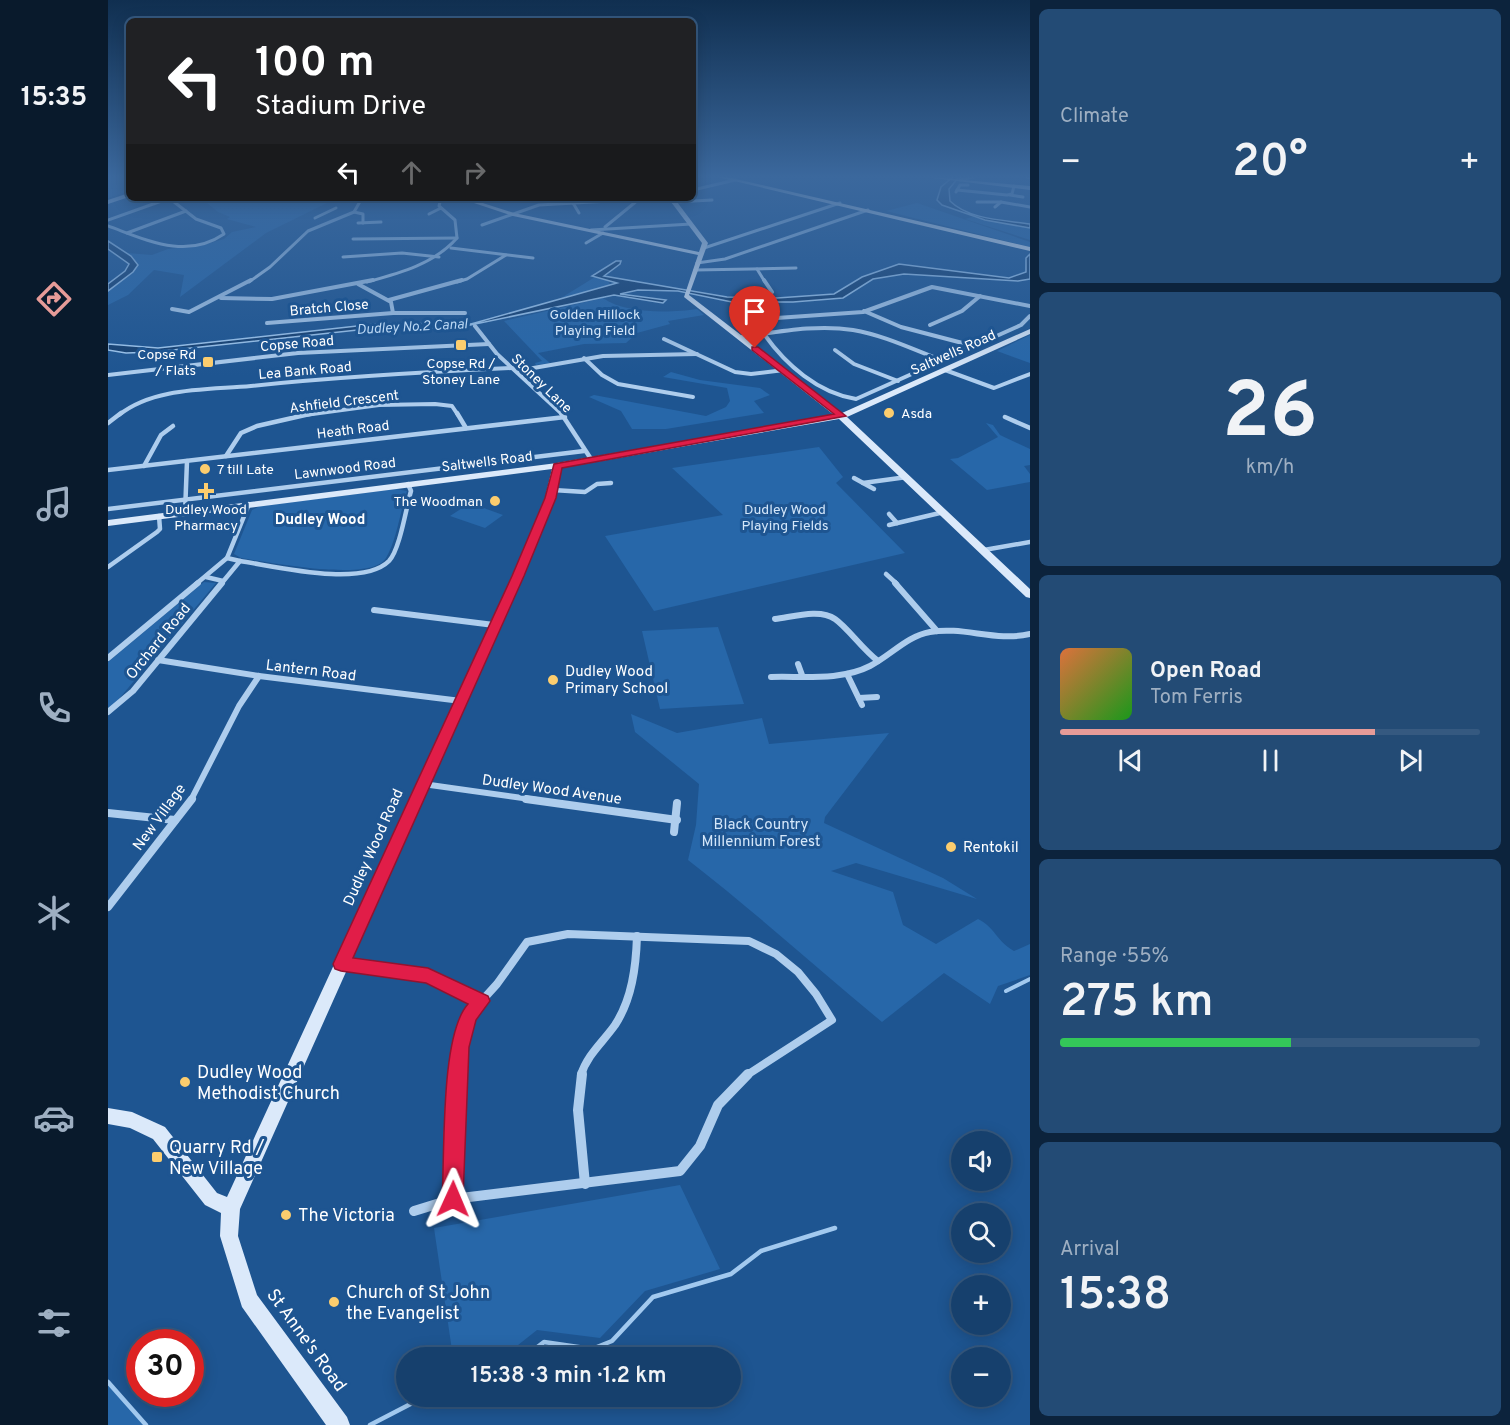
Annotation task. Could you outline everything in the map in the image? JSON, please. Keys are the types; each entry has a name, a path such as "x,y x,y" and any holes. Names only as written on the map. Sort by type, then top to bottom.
{"main road":[{"path":"1006,244 1029,249"}],"street":[{"path":"154,244 176,247 204,244"},
{"path":"172,309 189,312 220,298 270,267 295,244"},
{"path":"220,298 242,302 267,300 357,284 410,269 440,257 454,244"},
{"path":"667,244 702,251 724,244"},
{"path":"705,244 686,291 741,338 842,416 1030,595"},
{"path":"696,267 770,244"},
{"path":"451,248 533,258"},
{"path":"341,257 402,253 440,257"},
{"path":"389,300 467,279 506,255"},
{"path":"696,267 796,268"},
{"path":"757,269 772,292"},
{"name":"Bratch Close","path":"357,284 389,300 393,312"},
{"path":"761,319 863,311 876,308 921,288 946,288 1030,306"},
{"path":"930,325 962,311 980,296"},
{"name":"Bratch Close","path":"267,323 393,312 456,310 465,313"},
{"path":"768,311 773,318"},
{"path":"863,311 901,327 974,346"},
{"path":"764,334 778,354 840,397 861,398 1021,325 1030,316"},
{"name":"Stoney Lane","path":"475,326 514,370 565,417 591,459"},
{"path":"741,338 835,328 854,330 942,360"},
{"name":"Saltwells Road","path":"108,523 557,466 842,416 1030,331"},
{"path":"664,339 742,374 784,370"},
{"name":"Copse Road","path":"108,375 298,353 489,344"},
{"path":"828,350 842,350"},
{"path":"835,350 854,364 897,381"},
{"name":"Lea Bank Road","path":"108,423 130,406 168,394 336,377 514,370 584,358 697,354"},
{"path":"584,358 602,375 618,384 693,397"},
{"path":"945,370 994,388 1029,376"},
{"name":"Ashfield Crescent","path":"226,456 240,434 268,423 296,416 426,402 452,406 466,428"},
{"name":"Heath Road","path":"108,470 565,417"},
{"path":"1005,417 1030,428"},
{"path":"144,466 161,435 173,426"},
{"name":"Lawnwood Road","path":"108,509 584,451"},
{"path":"185,513 187,461"},
{"name":"Dudley Wood Road","path":"231,1246 231,1208 518,576 553,490 557,466"},
{"path":"863,483 908,477"},
{"path":"854,478 874,489"},
{"path":"553,490 585,492 597,484 611,483"},
{"path":"227,558 346,574 366,572 380,567 391,559 411,491 408,484"},
{"name":"Orchard Road","path":"108,658 227,558 249,504"},
{"path":"889,525 944,512"},
{"path":"889,514 911,529"},
{"path":"108,567 160,529 159,516"},
{"path":"984,550 1030,542"},
{"name":"Orchard Road","path":"108,712 114,710 133,691 240,561"},
{"path":"886,574 911,598 937,631"},
{"path":"206,577 223,580"},
{"path":"374,610 494,625"},
{"path":"775,619 827,615 840,622 861,648 878,661"},
{"path":"771,677 847,674 863,670 926,633 937,631 997,639 1030,634"},
{"name":"Lantern Road","path":"158,660 259,676 461,701"},
{"path":"798,664 802,675"},
{"path":"847,674 860,701 876,697"},
{"name":"New Village","path":"108,907 191,800 239,706 259,676"},
{"name":"Dudley Wood Avenue","path":"423,784 677,820"},
{"path":"674,832 677,803"},
{"path":"108,813 175,820"},
{"path":"414,1211 453,1199 680,1171 700,1146 718,1106 749,1073 832,1020 820,997 804,977 771,949 732,938 568,934 527,942 468,1016 459,1047 453,1199"},
{"path":"585,1184 578,1118 581,1072 588,1056 608,1034 633,989 637,936"},
{"path":"341,964 428,976 482,1001"},
{"path":"108,1116 132,1120 159,1133 211,1199 231,1208"},
{"name":"St Anne's Road","path":"231,1246 249,1300 335,1420"}],"green space":[{"path":"252,244 180,297 184,275 154,270 128,295 108,305 108,291 137,267 134,259 127,253 152,255 168,249"},
{"path":"1016,244 1030,244 1030,247"},
{"path":"595,277 608,281 610,285 561,298"},
{"name":"Golden Hillock Playing Field","path":"603,298 636,310 697,309 704,315 668,321 670,324 637,333 626,343 584,344 538,353 550,363 536,365 535,363 542,361 504,321"},
{"path":"1030,335 1030,363 997,351"},
{"path":"671,372 700,380 760,388 770,395 754,401 764,413 666,429 632,429 621,411 589,397 594,395 706,416 726,407 730,401 727,388 663,377"},
{"path":"986,423 993,425 1000,435 1030,449 1030,465 1024,466 1030,474 1030,482 987,490 950,459 958,458 998,437"},
{"name":"Dudley Wood Playing Fields","path":"819,447 843,477 836,483 905,553 654,611 605,536 723,515 672,468"},
{"path":"396,489 407,491 390,551 386,558 377,565 361,569 318,569 241,558 234,554 252,510 260,506"},
{"path":"470,503 503,515 485,528 450,516"},
{"path":"204,582 216,583 113,706 108,709 108,662"},
{"path":"718,627 744,704 660,709 642,631"},
{"name":"Black Country Millennium Forest","path":"631,714 677,733 762,718 769,744 889,733 825,817 824,823 943,878 977,899 856,863 831,871 893,892 903,925 936,944 978,919 989,926 1003,943 1014,951 1030,944 1030,975 998,986 990,1004 944,973 882,1022 688,860 696,825 699,784 635,732"},
{"path":"680,1185 720,1269 645,1291 600,1338 537,1330 516,1347 452,1347 434,1228"},
{"path":"108,1380 126,1401 126,1407 131,1407 147,1425 108,1425"}],"water":[{"path":"108,244 112,244 131,256 138,265 133,272 108,291 108,284 125,271 129,264 108,249"},
{"name":"Dudley No.2 Canal","path":"1030,254 1030,279 1018,281 904,274 873,279 843,298 793,302 732,302 678,291 638,290 620,294 666,300 663,303 614,295 456,328 376,328 154,352 126,353 108,350 108,344 158,348 384,323 471,324 617,283 592,276 616,261 621,261 620,264 604,276 727,297 777,298 834,294 862,277 899,264 1009,278 1026,272 1026,258"}],"waterway":[{"path":"1006,991 1030,979"},
{"path":"597,1347 612,1341 653,1297 731,1274 761,1251 835,1228"},
{"path":"537,1347 544,1342 578,1347"},
{"path":"108,1382 146,1425"},
{"path":"370,1425 405,1407"}],"place":[{"name":"Copse Rd / Stoney Lane","path":"461,345"},
{"name":"Copse Rd / Flats","path":"208,362"},
{"name":"Asda","path":"889,413"},
{"name":"7 till Late","path":"205,469"},
{"name":"Dudley Wood Pharmacy","path":"206,491"},
{"name":"The Woodman","path":"495,501"},
{"name":"Dudley Wood Primary School","path":"553,680"},
{"name":"Rentokil","path":"951,847"},
{"name":"Dudley Wood Methodist Church","path":"185,1082"},
{"name":"Quarry Rd / New Village","path":"157,1157"},
{"name":"The Victoria","path":"286,1215"},
{"name":"Church of St John the Evangelist","path":"334,1302"}],"district":[{"name":"Dudley Wood","path":"320,519"}],"route":[{"path":"453,1199 459,1047 468,1016 482,1001 428,976 341,964 541,524 558,470 557,466 842,416 755,348"}]}
